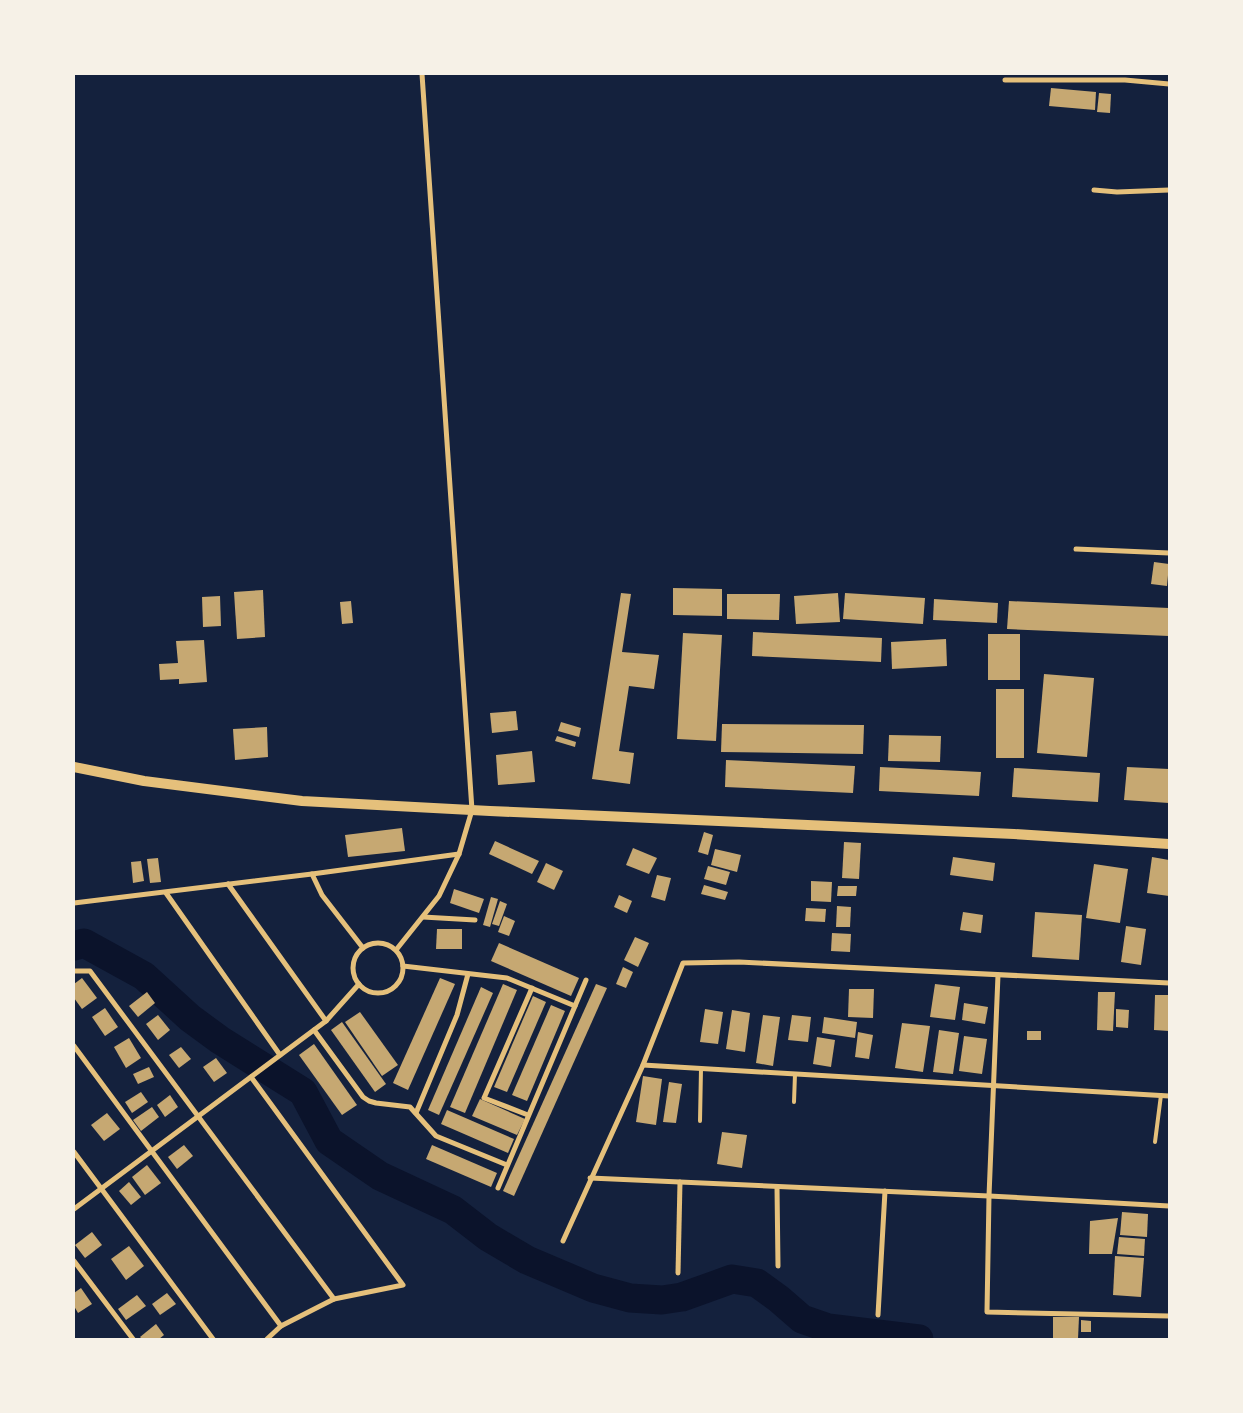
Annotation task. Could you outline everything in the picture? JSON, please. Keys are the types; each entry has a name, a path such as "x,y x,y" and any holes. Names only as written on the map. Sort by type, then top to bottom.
{"main road":[{"path":"74,767 144,781 302,801 1014,834 1169,844"}],"street":[{"path":"396,950 439,896 459,854 472,810 422,74"},
{"path":"1005,80 1125,80 1169,84"},
{"path":"1094,190 1117,192 1169,190"},
{"path":"1076,549 1169,553"},
{"path":"74,904 459,854"},
{"path":"312,874 322,895 362,948"},
{"path":"228,884 326,1021"},
{"path":"166,893 280,1055"},
{"path":"423,916 475,920"},
{"path":"376,943 390,946 396,950 403,966 399,981 394,987 387,991 372,992 359,984 353,969 354,961 362,948 376,943"},
{"path":"563,1241 643,1065 683,963 739,962 1169,983"},
{"path":"403,966 507,978 574,1006"},
{"path":"74,971 90,970 334,1299"},
{"path":"416,1113 457,1015 468,974"},
{"path":"998,975 989,1196 987,1312 1169,1316"},
{"path":"498,1188 586,980"},
{"path":"74,1209 326,1021 359,984"},
{"path":"528,1115 484,1098 532,988"},
{"path":"314,1030 363,1097 376,1103 410,1107 436,1136 507,1165"},
{"path":"74,1046 281,1326"},
{"path":"643,1065 1169,1096"},
{"path":"251,1077 403,1285 334,1299 281,1326 267,1339"},
{"path":"74,1152 213,1339"},
{"path":"590,1178 1169,1206"},
{"path":"678,1273 680,1182"},
{"path":"777,1186 778,1266"},
{"path":"878,1315 885,1191"},
{"path":"74,1261 133,1339"}],"lane":[{"path":"700,1121 701,1069"},
{"path":"794,1102 795,1074"},
{"path":"1155,1142 1160,1095"}],"building":[{"path":"1051,88 1096,92 1095,110 1049,106"},
{"path":"1099,93 1111,94 1110,113 1097,112"},
{"path":"1154,562 1169,564 1167,586 1151,584"},
{"path":"673,588 722,589 722,616 673,615"},
{"path":"263,590 265,637 237,639 234,592"},
{"path":"621,593 631,594 622,652 659,655 654,689 629,686 619,751 634,753 630,784 592,779"},
{"path":"838,593 840,622 796,624 794,596"},
{"path":"845,593 925,598 923,624 843,619"},
{"path":"727,594 780,594 779,620 727,619"},
{"path":"220,596 221,626 203,627 202,597"},
{"path":"934,599 998,603 997,623 933,620"},
{"path":"351,601 353,623 342,624 340,602"},
{"path":"1009,601 1169,608 1169,636 1007,629"},
{"path":"753,632 882,638 881,662 752,656"},
{"path":"683,633 722,635 716,741 677,739"},
{"path":"988,634 1020,634 1020,680 988,680"},
{"path":"946,639 947,666 892,669 891,642"},
{"path":"204,640 207,682 179,684 179,679 160,680 159,664 178,663 176,641"},
{"path":"1044,674 1094,678 1087,757 1037,753"},
{"path":"996,689 1024,689 1024,758 996,758"},
{"path":"516,711 518,730 492,733 490,713"},
{"path":"561,722 581,728 579,737 558,731"},
{"path":"722,724 864,725 863,754 721,752"},
{"path":"267,727 268,757 235,760 233,729"},
{"path":"889,735 941,736 940,762 888,761"},
{"path":"557,736 576,742 575,747 555,741"},
{"path":"532,751 535,782 498,785 496,755"},
{"path":"726,760 855,766 853,793 725,787"},
{"path":"880,767 981,772 979,796 879,791"},
{"path":"1127,767 1169,769 1169,803 1124,800"},
{"path":"1014,768 1100,773 1098,802 1012,797"},
{"path":"402,828 405,851 348,857 345,835"},
{"path":"704,832 713,835 708,855 698,852"},
{"path":"495,841 539,861 532,874 489,854"},
{"path":"844,842 861,843 859,879 842,878"},
{"path":"633,848 657,858 649,874 626,865"},
{"path":"715,849 741,855 737,872 711,865"},
{"path":"953,857 995,863 993,881 950,875"},
{"path":"1152,857 1169,860 1169,896 1147,893"},
{"path":"158,858 161,882 150,883 147,859"},
{"path":"141,861 144,881 133,883 131,862"},
{"path":"546,863 563,871 554,890 537,882"},
{"path":"1094,864 1128,869 1120,923 1086,918"},
{"path":"708,866 730,872 726,885 704,879"},
{"path":"657,875 671,878 665,901 651,897"},
{"path":"811,881 832,882 831,902 811,901"},
{"path":"704,885 728,892 725,900 701,894"},
{"path":"838,886 857,886 856,896 837,896"},
{"path":"454,889 484,899 479,913 450,903"},
{"path":"619,895 632,901 627,913 614,907"},
{"path":"491,897 498,899 490,927 483,925"},
{"path":"500,901 507,904 499,926 492,924"},
{"path":"837,906 851,907 850,927 836,927"},
{"path":"806,908 826,909 825,922 805,921"},
{"path":"963,912 983,915 981,933 960,930"},
{"path":"1035,912 1082,915 1079,960 1032,957"},
{"path":"504,916 515,921 509,936 498,932"},
{"path":"1126,926 1146,929 1141,965 1121,962"},
{"path":"437,929 462,929 462,949 436,949"},
{"path":"832,933 851,934 850,952 831,951"},
{"path":"635,937 649,943 638,967 624,960"},
{"path":"499,943 579,978 571,996 491,961"},
{"path":"623,967 633,972 626,988 616,984"},
{"path":"82,978 97,998 82,1009 74,998 74,984"},
{"path":"440,978 455,984 408,1090 393,1083"},
{"path":"503,984 517,990 465,1113 450,1107"},
{"path":"596,984 607,988 514,1196 503,1191"},
{"path":"935,984 960,987 955,1020 930,1017"},
{"path":"481,987 493,993 439,1115 428,1110"},
{"path":"849,989 874,989 873,1018 848,1017"},
{"path":"147,992 155,1003 138,1017 129,1006"},
{"path":"1098,992 1115,992 1113,1031 1097,1030"},
{"path":"1155,995 1169,995 1169,1031 1154,1030"},
{"path":"533,996 546,1002 507,1092 494,1087"},
{"path":"964,1003 988,1007 985,1024 962,1020"},
{"path":"551,1005 565,1011 527,1101 512,1095"},
{"path":"105,1008 118,1027 105,1036 92,1017"},
{"path":"705,1009 723,1012 718,1044 700,1042"},
{"path":"1116,1009 1129,1010 1128,1028 1116,1027"},
{"path":"732,1010 750,1013 745,1052 726,1049"},
{"path":"360,1012 398,1065 382,1076 345,1022"},
{"path":"158,1015 170,1030 158,1040 146,1024"},
{"path":"763,1015 780,1017 773,1066 756,1063"},
{"path":"792,1015 811,1017 808,1042 788,1040"},
{"path":"824,1017 857,1022 855,1038 822,1033"},
{"path":"342,1022 386,1084 375,1092 331,1030"},
{"path":"902,1023 930,1026 923,1072 895,1068"},
{"path":"939,1030 959,1033 953,1074 933,1072"},
{"path":"1027,1031 1041,1031 1041,1040 1027,1040"},
{"path":"858,1032 873,1035 869,1059 855,1057"},
{"path":"964,1036 987,1039 982,1074 959,1071"},
{"path":"817,1037 835,1040 831,1067 813,1064"},
{"path":"129,1038 141,1058 126,1068 114,1047"},
{"path":"314,1044 357,1105 342,1115 299,1055"},
{"path":"181,1047 191,1059 179,1068 169,1055"},
{"path":"216,1058 227,1073 214,1082 203,1067"},
{"path":"149,1067 154,1077 138,1084 133,1074"},
{"path":"643,1076 662,1079 656,1125 636,1122"},
{"path":"669,1082 682,1084 676,1123 663,1122"},
{"path":"141,1092 148,1102 132,1113 125,1102"},
{"path":"170,1095 178,1107 165,1117 157,1105"},
{"path":"480,1099 525,1119 517,1135 472,1116"},
{"path":"152,1107 159,1117 141,1131 133,1120"},
{"path":"447,1110 514,1139 508,1153 441,1124"},
{"path":"107,1113 120,1129 104,1141 91,1125"},
{"path":"722,1132 747,1135 742,1168 717,1164"},
{"path":"184,1145 193,1156 177,1169 168,1157"},
{"path":"432,1145 497,1173 491,1187 426,1159"},
{"path":"147,1165 161,1183 145,1195 132,1177"},
{"path":"129,1182 141,1197 131,1205 119,1191"},
{"path":"1122,1212 1148,1214 1147,1237 1120,1235"},
{"path":"1118,1218 1112,1254 1089,1254 1090,1221"},
{"path":"92,1232 102,1245 85,1258 75,1245"},
{"path":"1119,1237 1145,1239 1144,1256 1117,1254"},
{"path":"129,1246 144,1266 126,1280 111,1259"},
{"path":"1115,1256 1144,1258 1141,1297 1113,1295"},
{"path":"81,1288 92,1304 78,1313 74,1306 74,1293"},
{"path":"167,1293 176,1304 160,1315 152,1304"},
{"path":"137,1295 146,1306 126,1320 118,1309"},
{"path":"1053,1317 1079,1317 1078,1339 1053,1339"},
{"path":"1081,1320 1091,1321 1091,1332 1081,1332"},
{"path":"156,1324 164,1335 159,1339 142,1339 140,1337"}],"waterway":[{"path":"74,946 84,943 144,976 190,1018 220,1040 303,1092 329,1141 380,1176 453,1210 488,1237 527,1260 593,1288 630,1298 662,1300 682,1297 732,1279 757,1283 802,1319 828,1328 919,1339"}]}
